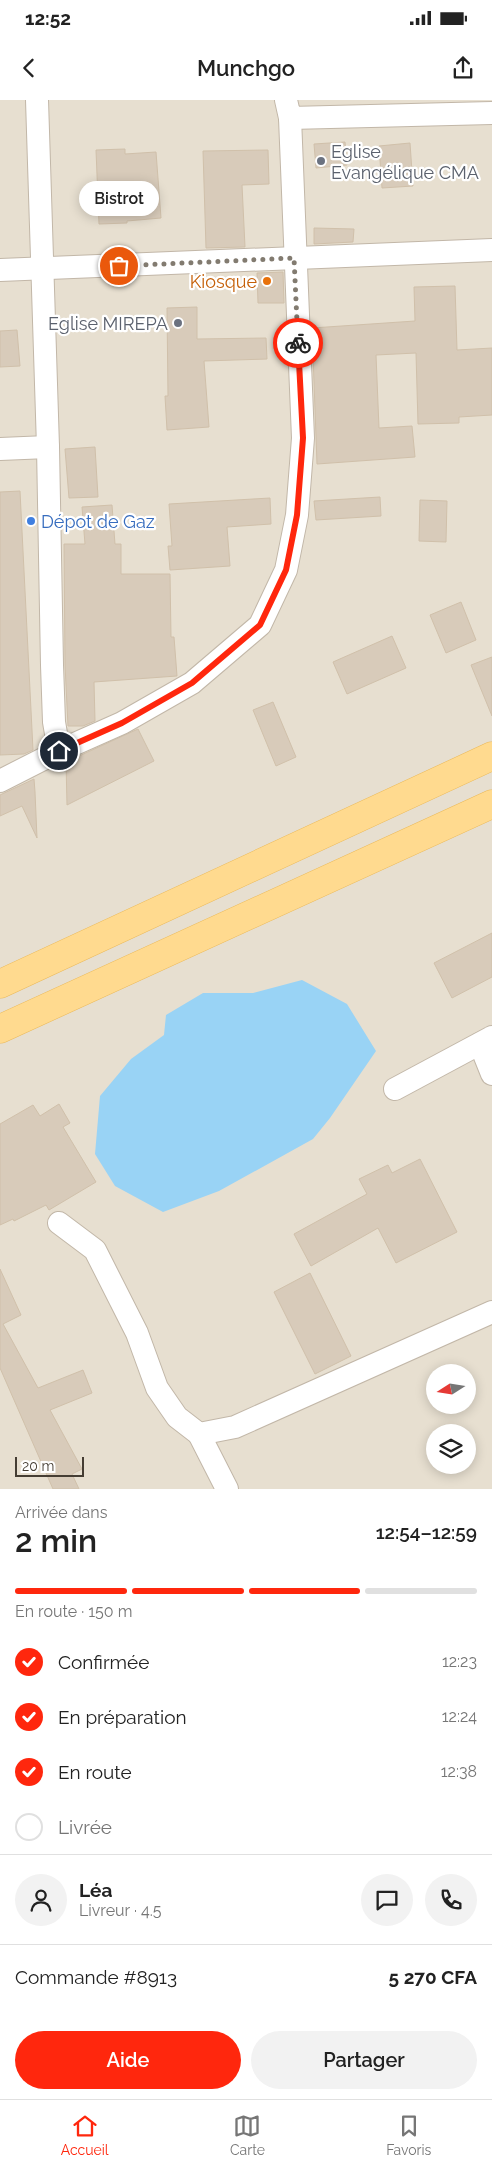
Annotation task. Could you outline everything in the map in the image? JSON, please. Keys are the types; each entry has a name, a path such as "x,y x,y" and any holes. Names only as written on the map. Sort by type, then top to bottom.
{"main road":[{"path":"0,984 492,756"},
{"path":"0,1029 492,804"}],"street":[{"path":"37,100 48,447 54,722 59,751"},
{"path":"0,781 59,751 122,723 192,683 260,625 286,570 297,515 303,438 288,109 492,113"},
{"path":"0,270 492,250"},
{"path":"0,449 48,447"},
{"path":"395,1088 486,1040 492,1074"},
{"path":"59,1223 95,1250 137,1333 157,1388 177,1417 199,1434 227,1489"},
{"path":"199,1434 235,1427 492,1312"}],"shaded area":[{"path":"0,100 492,100 492,1489 0,1489"}],"water":[{"path":"302,980 347,1004 376,1051 330,1118 313,1139 219,1191 163,1212 115,1186 95,1154 100,1096 131,1059 164,1035 166,1015 203,993 253,993"}],"building":[{"path":"345,142 347,165 316,168 314,144"},
{"path":"410,143 413,186 382,188 379,146"},
{"path":"125,149 125,154 156,152 161,218 127,221 127,223 99,224 96,150"},
{"path":"268,150 269,184 242,185 245,247 206,248 203,151"},
{"path":"314,228 354,229 353,242 314,244"},
{"path":"283,272 284,303 258,303 257,273"},
{"path":"455,286 457,350 492,348 492,415 459,417 459,423 418,424 416,353 376,355 379,428 412,426 415,457 317,464 312,328 415,321 414,287"},
{"path":"197,307 197,339 266,338 267,359 204,361 209,427 167,430 165,396 168,396 167,308"},
{"path":"17,330 20,366 0,367 0,331"},
{"path":"95,447 98,497 69,498 65,449"},
{"path":"20,491 33,750 24,754 0,755 0,492"},
{"path":"380,497 381,516 316,520 314,501"},
{"path":"270,498 271,524 227,527 230,566 170,570 168,546 172,546 169,504"},
{"path":"420,500 447,501 446,542 419,541"},
{"path":"112,505 115,544 121,544 121,574 170,574 171,637 174,637 177,676 94,682 95,721 83,726 68,726 65,665 64,544 85,544 82,507"},
{"path":"461,602 476,640 446,653 430,615"},
{"path":"392,636 406,668 347,694 333,662"},
{"path":"492,657 492,716 471,665"},
{"path":"273,702 296,757 276,766 253,710"},
{"path":"138,729 154,761 67,805 66,762"},
{"path":"34,779 37,838 22,806 0,816 0,795"},
{"path":"492,933 492,977 452,998 434,963"},
{"path":"59,1104 70,1123 63,1127 96,1182 49,1210 46,1205 14,1221 13,1219 0,1225 0,1124 33,1105 40,1116"},
{"path":"420,1159 457,1232 396,1263 378,1228 311,1266 294,1234 367,1194 359,1179 388,1165 392,1173"},
{"path":"0,1269 21,1315 3,1324 38,1388 83,1370 92,1393 50,1410 82,1469 72,1474 79,1489 53,1489 0,1368"},
{"path":"310,1273 351,1356 315,1374 274,1292"}],"way so far":[{"path":"119,266 294,258 298,343"}],"place":[{"name":"Eglise Evangélique CMA","path":"321,161"},
{"name":"Bistrot","path":"119,266"},
{"name":"Kiosque","path":"267,281"},
{"name":"Eglise MIREPA","path":"178,323"},
{"name":"Dépot de Gaz","path":"31,521"}],"route":[{"path":"59,751 122,723 192,683 260,625 286,570 297,515 303,438 298,343"}]}
